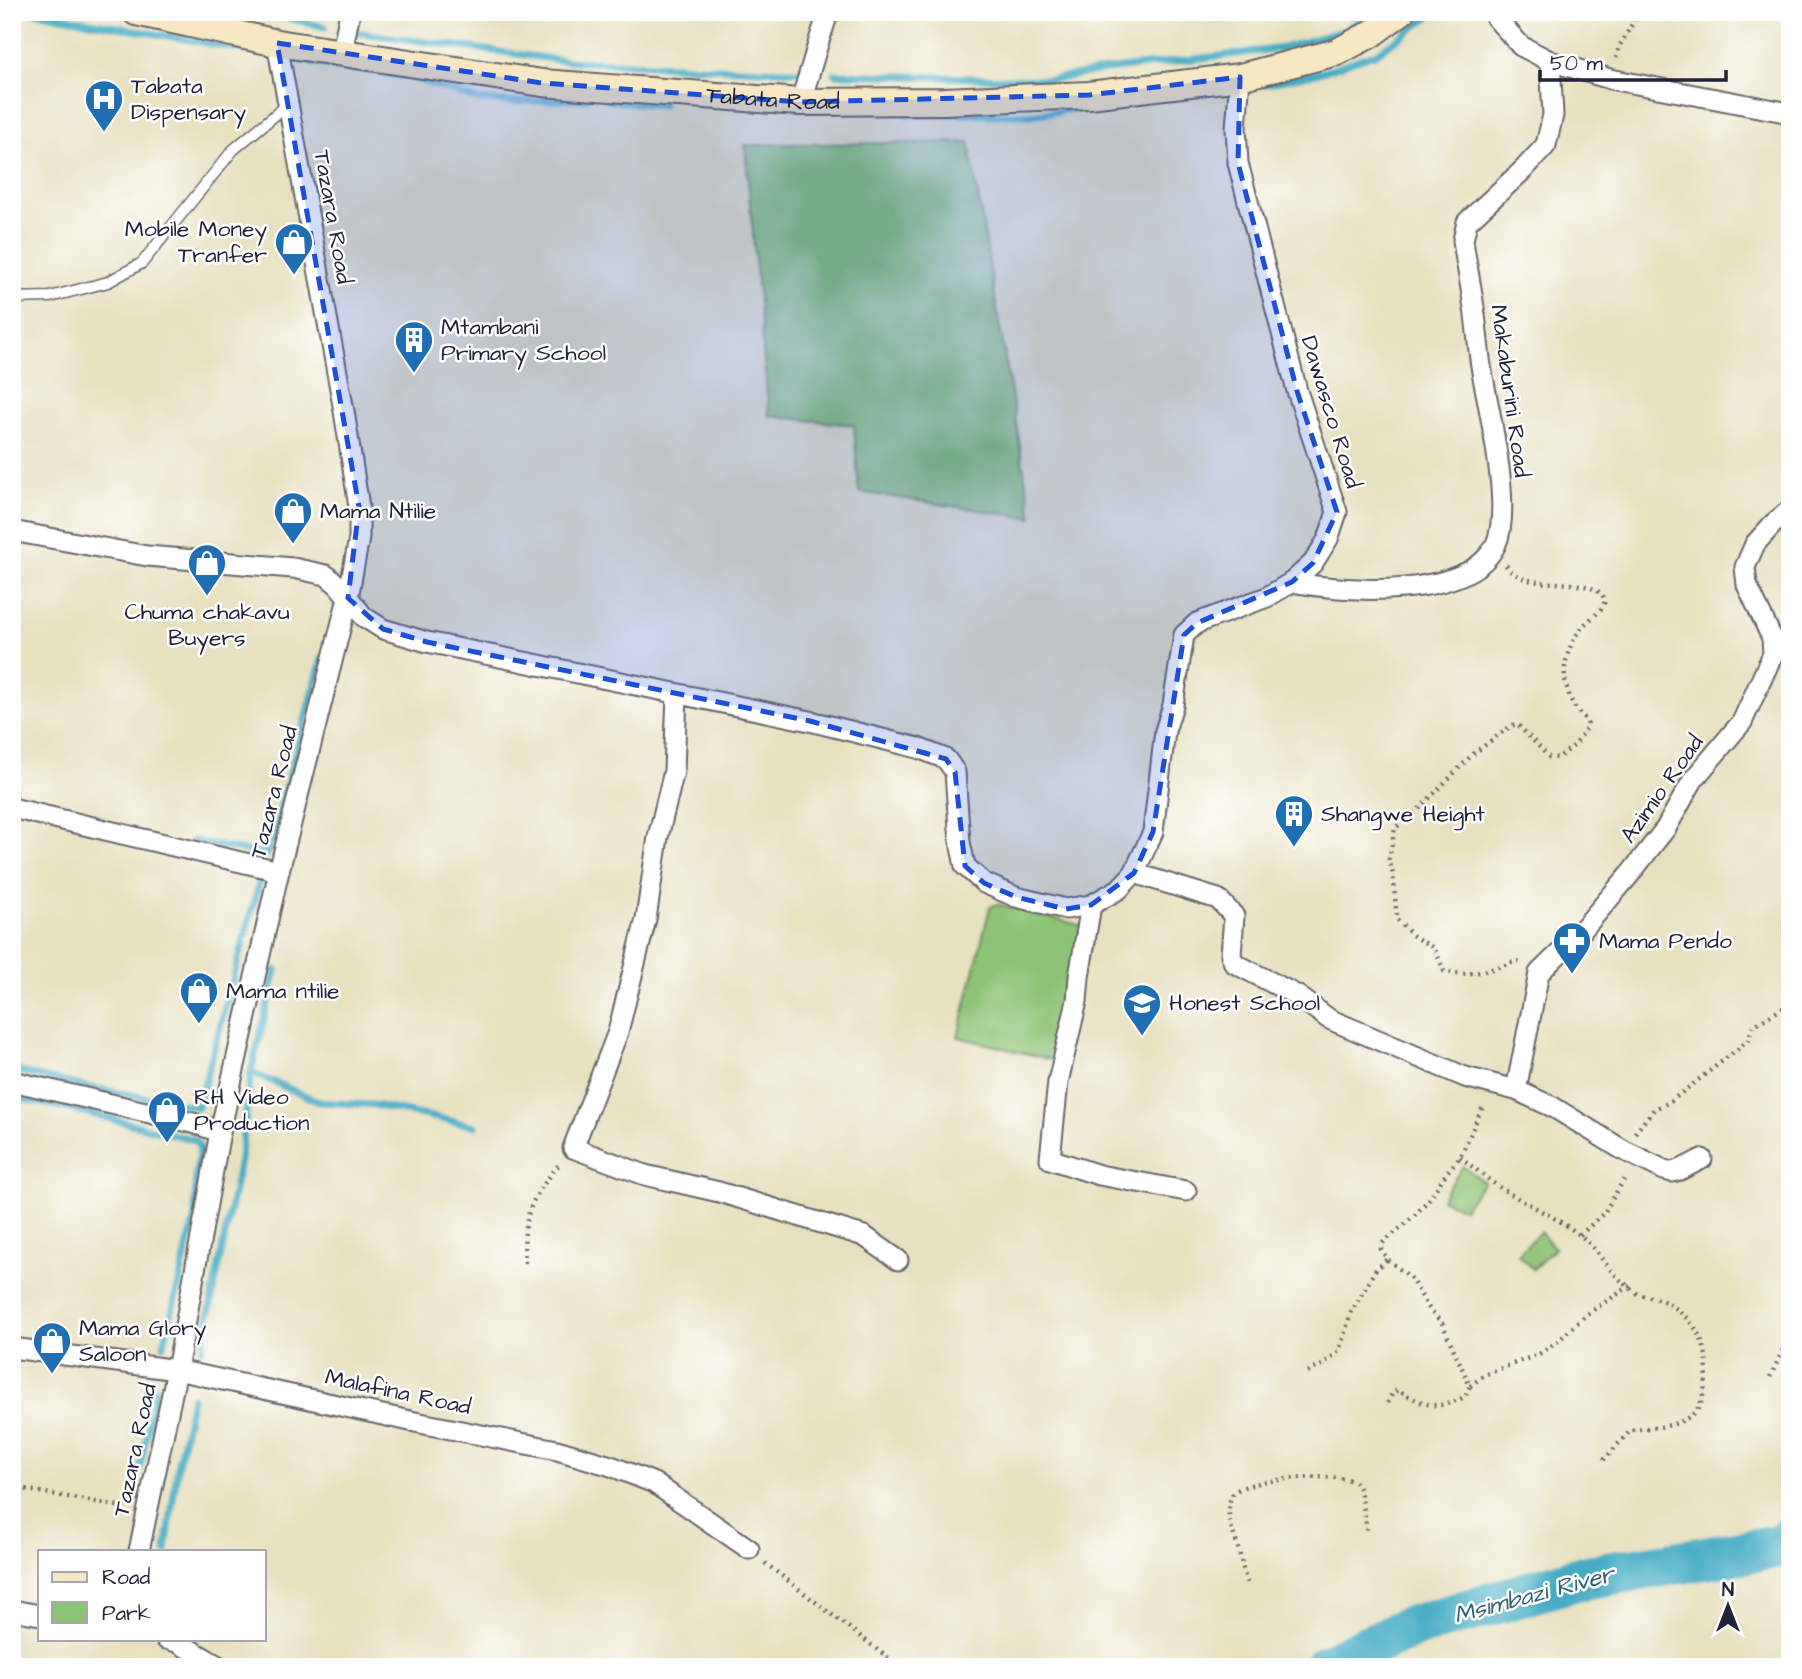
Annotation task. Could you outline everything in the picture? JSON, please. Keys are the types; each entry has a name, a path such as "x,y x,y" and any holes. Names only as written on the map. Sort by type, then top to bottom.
{"main road":[{"name":"Tabata Road","path":"136,12 277,43 542,83 800,102 944,101 1088,94 1240,77 1337,52 1371,34 1401,12"}],"street":[{"path":"342,52 350,12"},
{"path":"800,102 817,44 830,12"},
{"path":"1494,12 1496,18 1521,46 1550,61 1610,79 1790,113"},
{"name":"Tazara Road","path":"139,1550 177,1370 219,1132 279,871 348,598 359,538 359,507 277,43"},
{"name":"Makaburini Road","path":"1495,546 1500,529 1499,463 1480,363 1463,240 1467,222 1546,145 1553,116 1550,61"},
{"name":"Dawasco Road","path":"1091,905 1119,889 1134,873 1153,832 1165,731 1173,705 1184,635 1197,623 1267,597 1292,582 1313,563 1324,547 1337,512 1297,391 1238,163 1236,128 1240,77"},
{"name":"Azimio Road","path":"1539,973 1578,935 1630,874 1666,828 1693,780 1742,722 1773,654 1772,638 1747,585 1745,567 1755,544 1790,510"},
{"path":"12,531 148,556 304,570 326,575 338,585 364,617 383,629 427,642 810,721 918,748 946,759 956,772 960,842 965,866 984,883 1016,897 1066,909 1091,905 1077,1001 1058,1082 1050,1159 1099,1175 1186,1191"},
{"path":"1292,582 1359,589 1412,588 1455,577 1476,567 1495,546"},
{"path":"677,694 674,771 658,837 646,919 618,1032 573,1148 645,1175 719,1192 864,1236 898,1260"},
{"path":"12,808 279,871"},
{"path":"1134,873 1217,899 1234,916 1231,955 1234,963 1298,996 1329,1019 1465,1077 1516,1090 1553,1107 1632,1154 1672,1172 1702,1159"},
{"path":"1516,1090 1539,973"},
{"path":"12,1081 193,1123 219,1132"},
{"name":"Malafina Road","path":"12,1348 177,1370 557,1450 654,1483 749,1549"},
{"path":"12,1611 38,1615"},
{"path":"170,1640 220,1667"}],"lane":[{"path":"12,298 50,297 108,282 142,263 233,150 287,105"}],"path":[{"path":"1610,79 1619,47 1639,12"},
{"path":"1495,546 1508,569 1523,580 1584,585 1602,594 1605,601 1602,609 1579,631 1569,653 1564,675 1571,700 1587,718 1588,726 1575,745 1558,758 1549,758 1519,726 1511,726 1473,754 1416,812 1395,828 1389,859 1397,919 1412,935 1435,949 1444,971 1456,974 1478,973 1517,961 1539,973"},
{"path":"1580,1235 1604,1213 1654,1109 1670,1102 1748,1041 1753,1026 1790,1003"},
{"path":"1470,1386 1442,1322 1430,1310 1410,1278 1387,1259 1381,1249 1383,1243 1430,1198 1460,1157 1493,1084"},
{"path":"525,1263 523,1234 529,1207 550,1175 573,1148"},
{"path":"1460,1157 1506,1191 1580,1235 1599,1252 1621,1281 1639,1295 1647,1294 1674,1307 1704,1343 1709,1367 1696,1411 1679,1421 1656,1429 1631,1430 1601,1463"},
{"path":"1308,1372 1339,1351 1351,1313 1376,1269 1387,1259"},
{"path":"1388,1403 1397,1390 1423,1404 1442,1407 1465,1397 1470,1386 1484,1375 1539,1354 1557,1342 1587,1314 1630,1286"},
{"path":"1770,1377 1790,1335"},
{"path":"1247,1584 1231,1529 1228,1508 1231,1496 1237,1489 1282,1479 1338,1477 1353,1481 1360,1486 1367,1530"},
{"path":"12,1487 148,1510"},
{"path":"749,1549 900,1667"}],"highlighted area":[{"path":"277,43 542,83 800,102 1089,95 1240,77 1238,163 1297,391 1337,512 1313,563 1292,582 1197,623 1184,635 1153,832 1134,873 1091,905 1066,909 1016,897 984,883 965,866 955,772 946,759 810,721 427,642 383,629 348,598 359,507"}],"green space":[{"path":"969,142 1032,518 859,492 854,425 769,416 745,145"},
{"path":"997,904 1083,926 1061,1062 958,1037 990,907"},
{"path":"1463,1166 1484,1182 1463,1209 1441,1199"},
{"path":"1540,1232 1555,1248 1533,1269 1518,1254"}],"waterway":[{"path":"34,12 256,52"},
{"path":"263,12 325,27"},
{"path":"835,74 1050,80 1105,70 1283,48 1345,30 1372,12"},
{"path":"1266,84 1322,72 1377,53 1436,12"},
{"path":"354,32 568,61 807,72"},
{"path":"312,63 408,77 479,100 514,102 587,99"},
{"path":"609,101 663,105"},
{"path":"906,114 1030,115 1090,107"},
{"path":"193,841 267,855 323,656"},
{"path":"12,797 62,807 103,820"},
{"path":"12,1070 81,1086 198,1107 260,880"},
{"path":"202,1349 240,1160 251,1072 276,970"},
{"path":"251,1072 319,1102 374,1105 475,1126"},
{"path":"12,1097 195,1140 200,1148 195,1216 164,1345"},
{"path":"140,1469 156,1389"},
{"path":"166,1550 178,1464 192,1398"},
{"name":"Msimbazi River","path":"1325,1667 1406,1629 1576,1579 1779,1546 1790,1539"}],"place":[{"name":"Tabata Dispensary","path":"104,133"},
{"name":"Mobile Money Tranfer","path":"294,276"},
{"name":"Mtambani Primary School","path":"414,374"},
{"name":"Mama Ntilie","path":"293,545"},
{"name":"Chuma chakavu Buyers","path":"207,597"},
{"name":"Shangwe Height","path":"1294,848"},
{"name":"Mama Pendo","path":"1572,975"},
{"name":"Mama ntilie","path":"199,1025"},
{"name":"Honest School","path":"1142,1037"},
{"name":"RH Video Production","path":"167,1144"},
{"name":"Mama Glory Saloon","path":"52,1375"}]}
